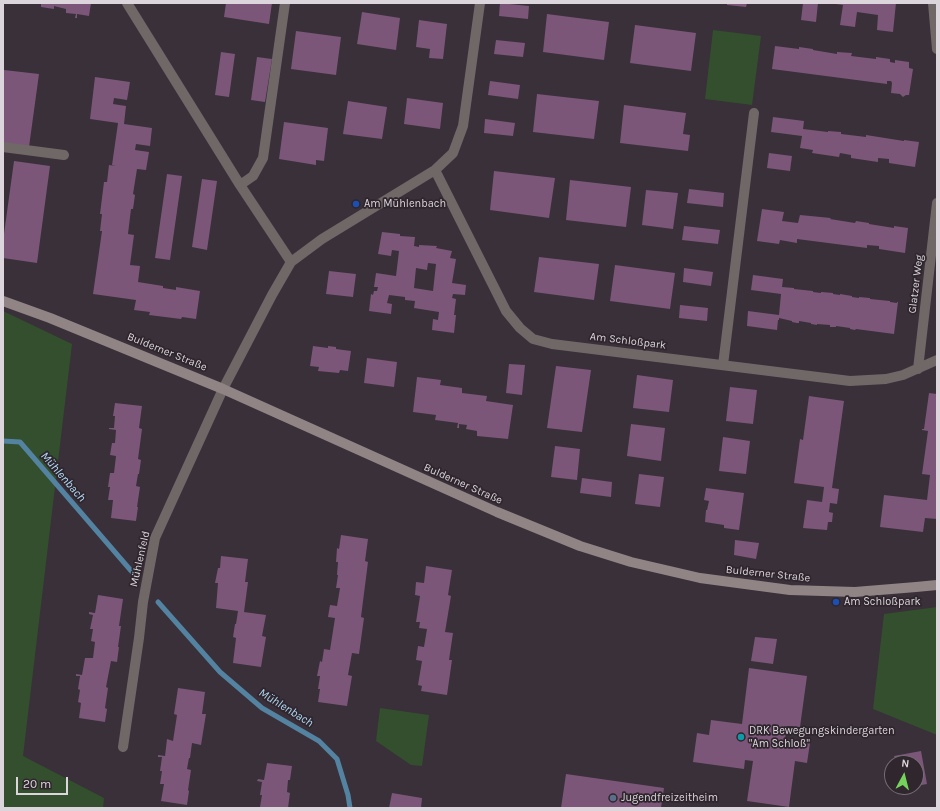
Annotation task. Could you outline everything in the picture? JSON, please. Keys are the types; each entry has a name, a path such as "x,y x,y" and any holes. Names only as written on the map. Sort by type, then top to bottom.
{"street":[{"path":"127,3 240,185 291,262 322,239 435,170 453,153 463,126 480,3"},
{"path":"240,185 253,176 263,158 285,3"},
{"path":"933,3 937,48"},
{"path":"723,365 754,113"},
{"path":"3,147 64,155"},
{"name":"Am Schloßpark","path":"435,170 506,311 520,328 533,338 552,344 850,381 886,379 903,375 937,360"},
{"name":"Glatzer Weg","path":"918,369 937,203"},
{"name":"Mühlenfeld","path":"123,747 143,602 155,538 223,389 291,262"},
{"name":"Bulderner Straße","path":"3,301 50,318 223,389 497,512 580,546 631,562 700,578 790,590 855,592 937,585"}],"green space":[{"path":"713,30 761,36 752,105 705,99"},
{"path":"3,311 72,344 23,756 104,798 103,808 3,808"},
{"path":"937,607 937,735 873,709 884,614"},
{"path":"380,708 429,715 422,766 411,765 376,741"}],"building":[{"path":"41,3 91,3 89,16 77,14 77,18 75,18 76,14 66,13 66,9 54,6 54,9 41,7"},
{"path":"226,3 272,3 269,24 224,17"},
{"path":"500,3 529,6 528,19 499,16"},
{"path":"727,3 747,3 746,7 727,5"},
{"path":"803,3 818,3 816,22 801,20"},
{"path":"836,3 896,3 893,32 877,30 878,15 857,12 855,27 840,25 843,5"},
{"path":"362,12 400,18 396,50 357,44"},
{"path":"547,14 609,22 604,60 543,52"},
{"path":"419,20 447,24 443,59 429,58 430,49 416,47"},
{"path":"635,25 696,33 691,71 630,63"},
{"path":"296,31 341,37 336,75 291,69"},
{"path":"496,40 525,43 523,57 494,54"},
{"path":"775,46 799,49 799,47 837,54 837,52 852,53 851,56 890,59 890,62 895,63 895,60 909,62 909,68 913,69 909,95 903,97 900,94 891,93 891,81 887,81 887,84 772,69"},
{"path":"221,52 235,54 229,97 215,95"},
{"path":"257,57 272,59 265,102 251,100"},
{"path":"4,70 39,74 29,147 3,144"},
{"path":"95,77 130,82 127,100 114,98 113,104 126,106 124,124 152,128 150,146 136,144 135,150 149,152 146,170 137,169 133,194 135,195 133,209 131,209 128,234 134,235 130,265 140,266 138,282 163,286 163,288 176,290 176,287 200,291 196,319 182,317 181,319 149,315 150,312 134,310 136,300 93,294 102,231 100,231 102,214 100,214 104,182 107,182 109,165 116,166 112,165 118,123 90,119"},
{"path":"490,81 520,85 518,99 488,95"},
{"path":"537,94 599,101 594,139 533,132"},
{"path":"407,98 443,103 440,129 404,124"},
{"path":"348,101 387,107 382,139 343,134"},
{"path":"624,105 686,113 683,134 690,135 688,151 620,143"},
{"path":"773,117 804,121 803,129 841,132 841,134 866,137 866,135 919,142 915,167 889,163 889,159 878,158 878,162 851,158 851,155 840,153 839,157 812,153 813,150 800,148 802,136 771,132"},
{"path":"485,119 515,123 513,136 484,133"},
{"path":"284,122 328,128 324,161 316,160 316,165 279,159"},
{"path":"769,153 792,156 790,171 767,168"},
{"path":"14,161 50,166 37,263 3,258 3,241"},
{"path":"494,171 555,178 549,218 490,210"},
{"path":"167,174 182,176 170,260 155,258"},
{"path":"202,179 217,181 207,250 192,247"},
{"path":"570,180 631,187 626,227 566,220"},
{"path":"689,189 724,193 723,207 687,203"},
{"path":"646,190 678,193 673,229 642,225"},
{"path":"762,209 784,212 782,221 798,223 800,215 831,218 830,219 855,223 856,221 894,228 894,226 908,228 905,253 879,249 879,246 867,245 867,248 797,239 797,243 780,240 779,244 757,241"},
{"path":"684,226 720,230 718,244 682,240"},
{"path":"382,232 400,234 400,236 415,237 414,246 437,246 436,248 452,251 450,258 456,259 452,283 466,285 465,295 453,294 452,298 456,299 454,333 432,330 433,319 438,320 439,312 414,308 415,301 405,300 405,297 389,295 387,303 392,304 391,314 369,311 371,294 373,295 374,291 377,291 378,287 374,287 376,273 396,276 399,251 392,250 391,256 378,254","holes":["428,263 436,264 433,291 414,288 416,268 427,270"]},
{"path":"539,257 599,264 594,300 534,292"},
{"path":"615,265 675,273 670,309 610,301"},
{"path":"684,268 713,272 711,286 683,282"},
{"path":"329,271 356,274 353,297 326,294"},
{"path":"753,275 783,279 782,287 898,302 894,334 855,330 836,326 830,327 830,325 817,325 799,321 799,323 797,323 779,318 777,330 747,326 748,311 779,315 781,294 751,290"},
{"path":"680,305 708,308 707,321 679,318"},
{"path":"313,346 328,348 328,346 336,347 336,349 351,351 348,371 340,370 339,373 318,371 319,367 310,366"},
{"path":"367,358 397,362 394,387 364,383"},
{"path":"509,364 525,365 522,395 506,393"},
{"path":"556,366 591,370 582,432 547,428"},
{"path":"637,375 673,380 669,412 633,408"},
{"path":"417,377 441,380 440,385 462,388 462,393 487,396 486,401 513,405 508,439 477,436 477,431 466,429 467,425 459,424 459,428 457,428 458,423 435,420 436,415 413,412"},
{"path":"730,387 757,390 753,424 726,421"},
{"path":"929,393 937,394 937,519 925,518 923,532 880,527 884,495 927,500 930,475 922,474 928,431 922,429 924,429"},
{"path":"809,396 844,401 832,488 839,489 837,504 830,503 829,512 833,513 832,522 828,522 827,530 803,528 807,500 822,502 824,487 794,483 800,439 803,440"},
{"path":"115,403 142,406 139,428 142,429 138,459 141,460 136,486 140,487 136,521 111,518 113,500 108,500 110,487 108,487 110,473 114,473 116,456 110,455 112,443 115,443 116,430 109,428 114,428 115,416 113,416"},
{"path":"631,424 665,428 661,461 627,456"},
{"path":"723,437 750,441 746,474 719,471"},
{"path":"555,446 580,449 577,480 551,477"},
{"path":"639,474 664,477 660,507 635,504"},
{"path":"582,478 612,482 611,497 580,493"},
{"path":"706,488 744,493 739,530 724,528 724,525 705,522 706,510 709,501 704,500"},
{"path":"341,535 368,539 365,561 368,562 361,617 364,618 359,654 352,653 348,675 352,676 347,706 318,702 320,676 317,676 320,661 322,662 324,649 330,650 335,618 328,617 330,605 337,606 340,588 336,588 338,562 336,562 337,548 339,549"},
{"path":"735,540 759,543 756,559 734,555"},
{"path":"221,556 248,559 245,582 248,582 244,612 266,615 262,636 266,637 261,667 233,663 236,638 233,637 238,611 216,608 218,583 215,583 218,568 220,568"},
{"path":"426,566 452,570 448,595 451,596 445,632 453,633 449,660 452,660 447,695 421,691 422,686 418,685 422,661 416,660 418,646 424,647 427,629 419,628 420,622 416,622 420,596 415,595 416,582 424,583"},
{"path":"98,595 123,599 119,626 121,626 117,662 111,661 106,687 108,688 105,708 107,709 105,722 79,718 81,703 78,702 80,690 78,689 80,676 76,676 76,674 82,675 85,658 93,658 95,642 91,641 93,629 90,629 93,615 89,614 89,612 95,613"},
{"path":"755,637 777,639 773,664 751,661"},
{"name":"DRK Bewegungskindergarten \"Am Schloß\"","path":"749,668 807,676 800,727 787,726 785,739 810,743 807,763 795,761 789,807 747,801 753,761 745,760 744,769 693,762 697,733 709,735 711,720 742,724"},
{"path":"178,688 205,692 202,714 206,714 201,745 192,743 187,769 191,770 187,805 161,801 164,784 160,784 162,757 158,757 158,755 165,756 167,739 173,741 177,715 174,714"},
{"path":"921,751 922,755 899,755"},
{"path":"267,763 292,766 290,780 288,780 287,792 290,793 288,808 260,807 262,782 257,781 258,779 264,780"},
{"path":"924,768 927,784 924,785"},
{"name":"Jugendfreizeitheim","path":"566,774 664,788 661,808 561,808"},
{"path":"392,793 422,798 421,808 389,808"}],"waterway":[{"name":"Mühlenbach","path":"3,441 20,442 133,573"},
{"name":"Mühlenbach","path":"158,602 220,672 262,708 319,741 337,759 348,795 350,808"}],"place":[{"name":"Am Mühlenbach","path":"356,204"},
{"name":"Am Schloßpark","path":"836,602"},
{"name":"DRK Bewegungskindergarten \"Am Schloß\"","path":"741,737"},
{"name":"Jugendfreizeitheim","path":"613,798"}]}
